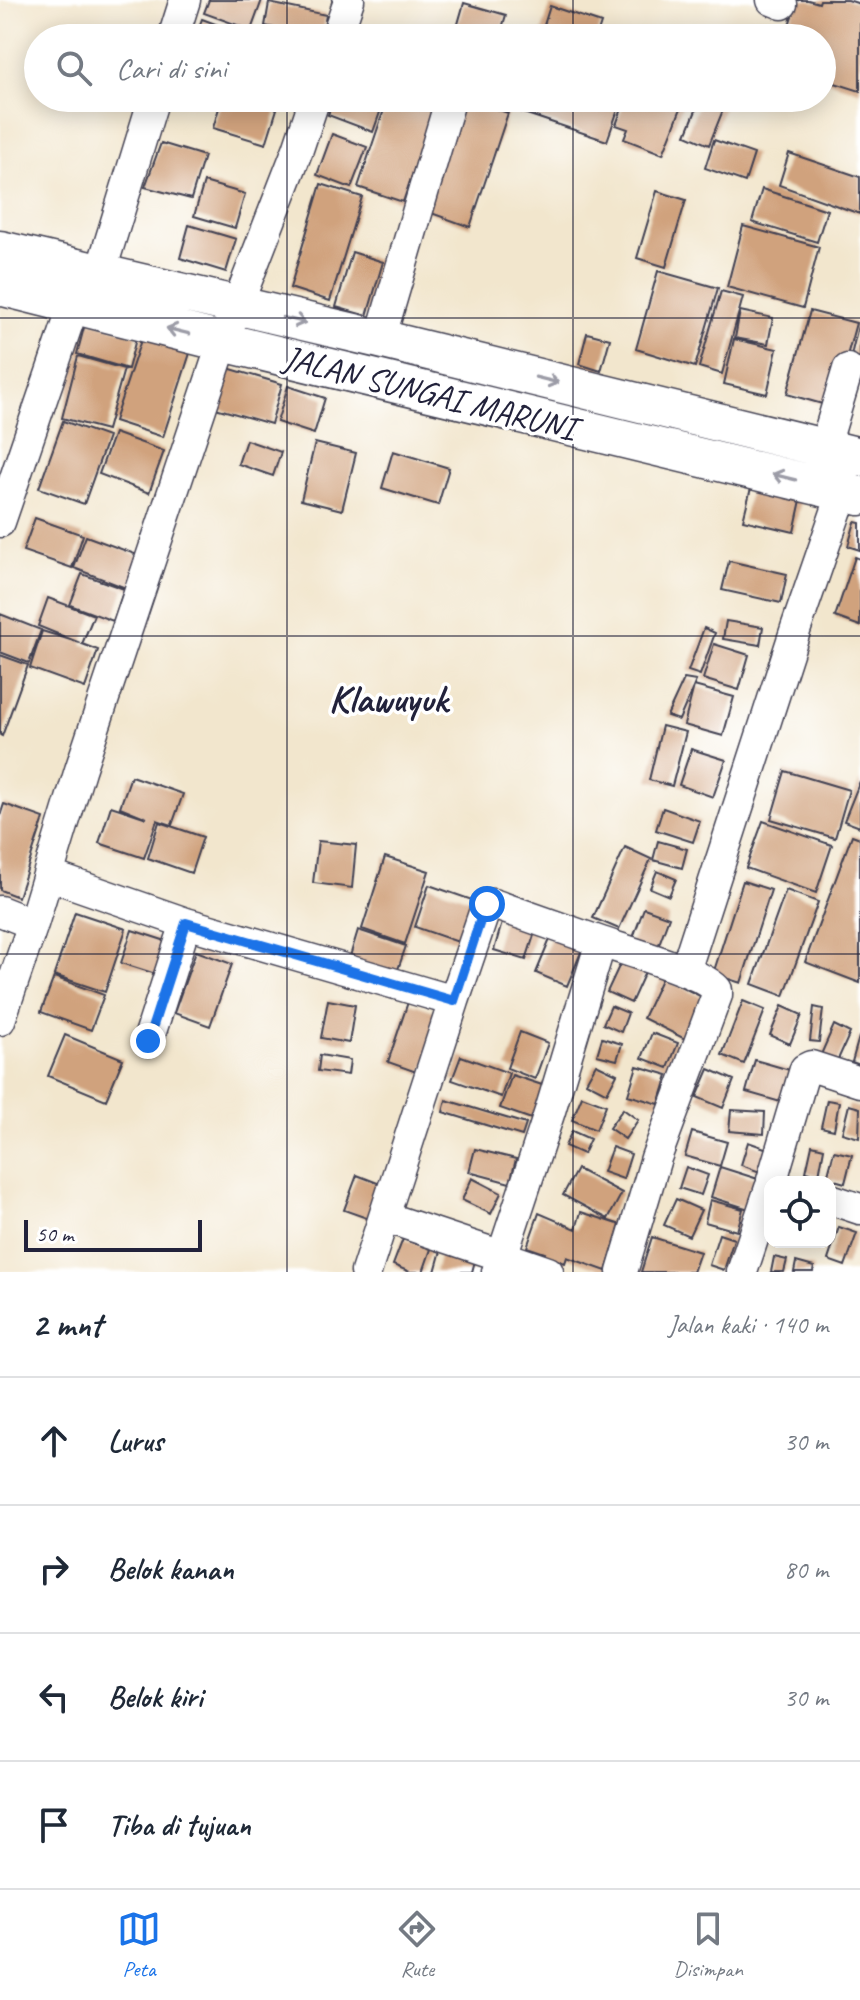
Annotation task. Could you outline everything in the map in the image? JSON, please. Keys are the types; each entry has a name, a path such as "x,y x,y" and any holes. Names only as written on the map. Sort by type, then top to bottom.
{"main road":[{"name":"JALAN SUNGAI MARUNI","path":"0,250 380,339 842,453"},
{"name":"JALAN SUNGAI MARUNI","path":"0,286 852,494"}],"street":[{"path":"177,24 185,0"},
{"path":"341,24 349,0"},
{"path":"100,274 150,112"},
{"path":"0,1020 223,342 310,112"},
{"path":"380,339 447,112"},
{"path":"0,522 74,305"},
{"path":"842,453 848,369"},
{"path":"685,971 796,628 852,494"},
{"path":"48,875 186,923 454,1001"},
{"path":"366,1272 484,909 487,904 493,904 685,971 713,984 717,990 656,1158 622,1272"},
{"path":"0,911 33,924"},
{"path":"148,1041 186,923"},
{"path":"500,1264 601,942"},
{"path":"775,1176 805,1069 811,1066 860,1082"},
{"path":"836,1201 860,1209"},
{"path":"742,1272 764,1209"},
{"path":"385,1217 500,1264 548,1272"}],"building":[{"path":"209,0 262,0 253,24 234,24 204,13"},
{"path":"797,0 819,3 820,0 848,0 860,4 860,91 836,83 836,24 789,24"},
{"path":"269,3 326,15 324,24 265,24"},
{"path":"464,3 506,15 503,24 458,24"},
{"path":"550,6 601,23 601,24 544,24"},
{"path":"218,112 276,112 266,144 213,128"},
{"path":"329,112 380,112 373,132 328,115"},
{"path":"383,112 433,112 403,202 358,187"},
{"path":"458,112 508,113 470,227 420,209"},
{"path":"521,112 617,112 607,141"},
{"path":"621,112 680,112 663,154 624,139 628,129 616,125"},
{"path":"695,112 722,112 709,145 686,135"},
{"path":"332,134 367,147 351,188 317,175"},
{"path":"714,140 754,154 745,182 705,168"},
{"path":"161,143 204,156 191,199 145,187"},
{"path":"789,153 860,177 860,214 779,185"},
{"path":"204,182 245,194 235,228 194,216"},
{"path":"321,184 362,197 330,301 290,288"},
{"path":"762,189 827,210 817,242 752,222"},
{"path":"657,191 686,200 666,267 637,258"},
{"path":"189,225 236,239 226,272 180,258"},
{"path":"743,226 819,247 803,308 727,287"},
{"path":"352,252 383,262 367,316 336,307"},
{"path":"658,271 718,288 695,367 636,349"},
{"path":"721,291 743,297 722,374 699,367"},
{"path":"740,311 773,318 768,344 735,338"},
{"path":"810,311 856,323 833,407 787,394"},
{"path":"86,320 137,335 128,369 77,354"},
{"path":"860,323 860,367 849,364"},
{"path":"587,333 610,339 601,371 579,364"},
{"path":"143,334 191,350 163,437 114,421"},
{"path":"734,339 777,349 767,394 724,384"},
{"path":"78,356 124,369 107,430 62,418"},
{"path":"224,367 282,384 271,424 212,407"},
{"path":"288,386 325,398 314,434 277,422"},
{"path":"63,421 108,437 84,504 39,488"},
{"path":"114,433 164,451 149,493 99,474"},
{"path":"246,440 281,452 273,476 238,464"},
{"path":"315,443 356,453 342,510 301,500"},
{"path":"393,451 449,468 438,505 382,488"},
{"path":"751,488 801,500 794,532 743,520"},
{"path":"35,518 83,535 72,568 23,551"},
{"path":"855,522 860,523 860,550 848,546"},
{"path":"86,536 143,557 131,590 74,568"},
{"path":"855,557 860,559 860,626 835,617"},
{"path":"729,561 787,574 781,603 722,590"},
{"path":"82,574 124,589 113,621 70,605"},
{"path":"48,598 94,615 82,644 98,650 85,688 30,668 42,631 80,643 38,626"},
{"path":"0,614 41,630 29,663 0,652"},
{"path":"726,621 763,627 760,645 723,639"},
{"path":"704,628 715,633 700,675 688,671"},
{"path":"714,644 749,655 739,690 703,679"},
{"path":"0,655 28,665 2,736 0,735"},
{"path":"684,679 696,681 679,720 667,716"},
{"path":"694,686 734,697 723,736 684,725"},
{"path":"662,726 686,732 672,786 649,780"},
{"path":"691,749 726,760 713,797 679,785"},
{"path":"785,771 849,790 835,838 771,819"},
{"path":"131,776 183,794 172,825 157,820 144,858 99,843 111,806 147,818 120,807"},
{"path":"860,781 860,827 844,821"},
{"path":"4,804 44,818 18,897 0,890 0,816"},
{"path":"663,808 700,821 693,842 656,830"},
{"path":"763,821 832,845 816,893 746,868"},
{"path":"159,822 203,837 191,873 148,858"},
{"path":"852,835 860,838 860,983 805,962"},
{"path":"318,841 356,845 352,888 313,883"},
{"path":"658,841 687,849 682,868 653,860"},
{"path":"625,847 651,859 619,929 593,918"},
{"path":"385,857 429,871 405,944 362,929"},
{"path":"657,871 676,879 669,896 650,888"},
{"path":"743,881 771,890 741,983 713,974"},
{"path":"429,885 478,902 464,944 415,927"},
{"path":"786,890 818,902 784,996 752,984"},
{"path":"644,908 669,917 655,955 630,946"},
{"path":"75,912 126,929 105,992 54,975"},
{"path":"504,916 537,926 526,960 494,950"},
{"path":"132,930 169,942 159,975 121,963"},
{"path":"358,930 406,946 395,978 348,963"},
{"path":"553,932 584,945 567,986 536,973"},
{"path":"196,951 232,964 210,1026 174,1013"},
{"path":"621,962 645,972 631,1003 607,992"},
{"path":"54,977 104,995 91,1030 41,1012"},
{"path":"662,977 710,1001 691,1042 643,1018"},
{"path":"328,1000 355,1005 349,1043 321,1038"},
{"path":"743,1001 765,1010 744,1064 722,1055"},
{"path":"408,1002 443,1014 422,1074 388,1062"},
{"path":"611,1006 628,1013 621,1032 603,1024"},
{"path":"782,1006 802,1015 790,1044 770,1035"},
{"path":"814,1007 823,1009 819,1042 810,1041"},
{"path":"834,1025 850,1033 835,1066 819,1059"},
{"path":"520,1032 548,1043 535,1079 507,1068"},
{"path":"652,1033 678,1043 668,1068 642,1058"},
{"path":"65,1035 123,1059 106,1100 48,1076"},
{"path":"860,1037 860,1065 852,1062"},
{"path":"602,1038 622,1044 617,1060 597,1055"},
{"path":"320,1055 350,1060 348,1075 318,1071"},
{"path":"461,1056 509,1073 501,1097 452,1080"},
{"path":"755,1060 793,1071 784,1103 746,1092"},
{"path":"596,1064 617,1074 607,1093 586,1082"},
{"path":"637,1066 668,1075 659,1104 628,1095"},
{"path":"709,1069 734,1080 723,1108 697,1097"},
{"path":"512,1075 551,1088 540,1122 500,1108"},
{"path":"582,1096 606,1105 596,1130 572,1120"},
{"path":"446,1100 526,1124 522,1136 443,1112"},
{"path":"827,1100 839,1102 834,1130 821,1127"},
{"path":"849,1105 860,1108 859,1138 842,1133"},
{"path":"623,1109 638,1120 625,1139 609,1128"},
{"path":"731,1110 765,1112 764,1134 729,1131"},
{"path":"572,1131 590,1139 583,1154 565,1146"},
{"path":"692,1132 727,1142 720,1166 685,1156"},
{"path":"748,1142 776,1152 768,1175 741,1165"},
{"path":"812,1145 824,1148 819,1175 806,1172"},
{"path":"612,1147 631,1154 623,1179 603,1172"},
{"path":"475,1149 516,1159 510,1183 469,1172"},
{"path":"834,1151 852,1155 845,1183 836,1180 836,1176 828,1176"},
{"path":"686,1167 708,1175 701,1195 679,1188"},
{"path":"720,1167 761,1180 752,1210 711,1197"},
{"path":"577,1169 622,1193 608,1219 563,1195"},
{"path":"357,1175 388,1187 375,1221 344,1210"},
{"path":"472,1178 501,1193 491,1214 462,1200"},
{"path":"676,1199 701,1210 689,1236 664,1225"},
{"path":"710,1200 743,1209 737,1231 705,1222"},
{"path":"581,1212 621,1225 606,1271 567,1257 565,1263 527,1247 539,1213 576,1229"},
{"path":"839,1227 857,1233 845,1266 828,1260 832,1248 836,1248"},
{"path":"719,1234 734,1239 724,1270 709,1265"},
{"path":"652,1237 700,1252 693,1272 641,1272"},
{"path":"403,1239 431,1249 423,1272 410,1272 393,1265"},
{"path":"442,1247 476,1257 472,1272 435,1272"},
{"path":"774,1257 787,1260 784,1272 771,1272"},
{"path":"796,1262 814,1267 813,1272 794,1272"}],"district":[{"name":"Klawuyuk","path":"388,699"}],"route":[{"path":"148,1041 186,923 454,1001 487,904"}]}
